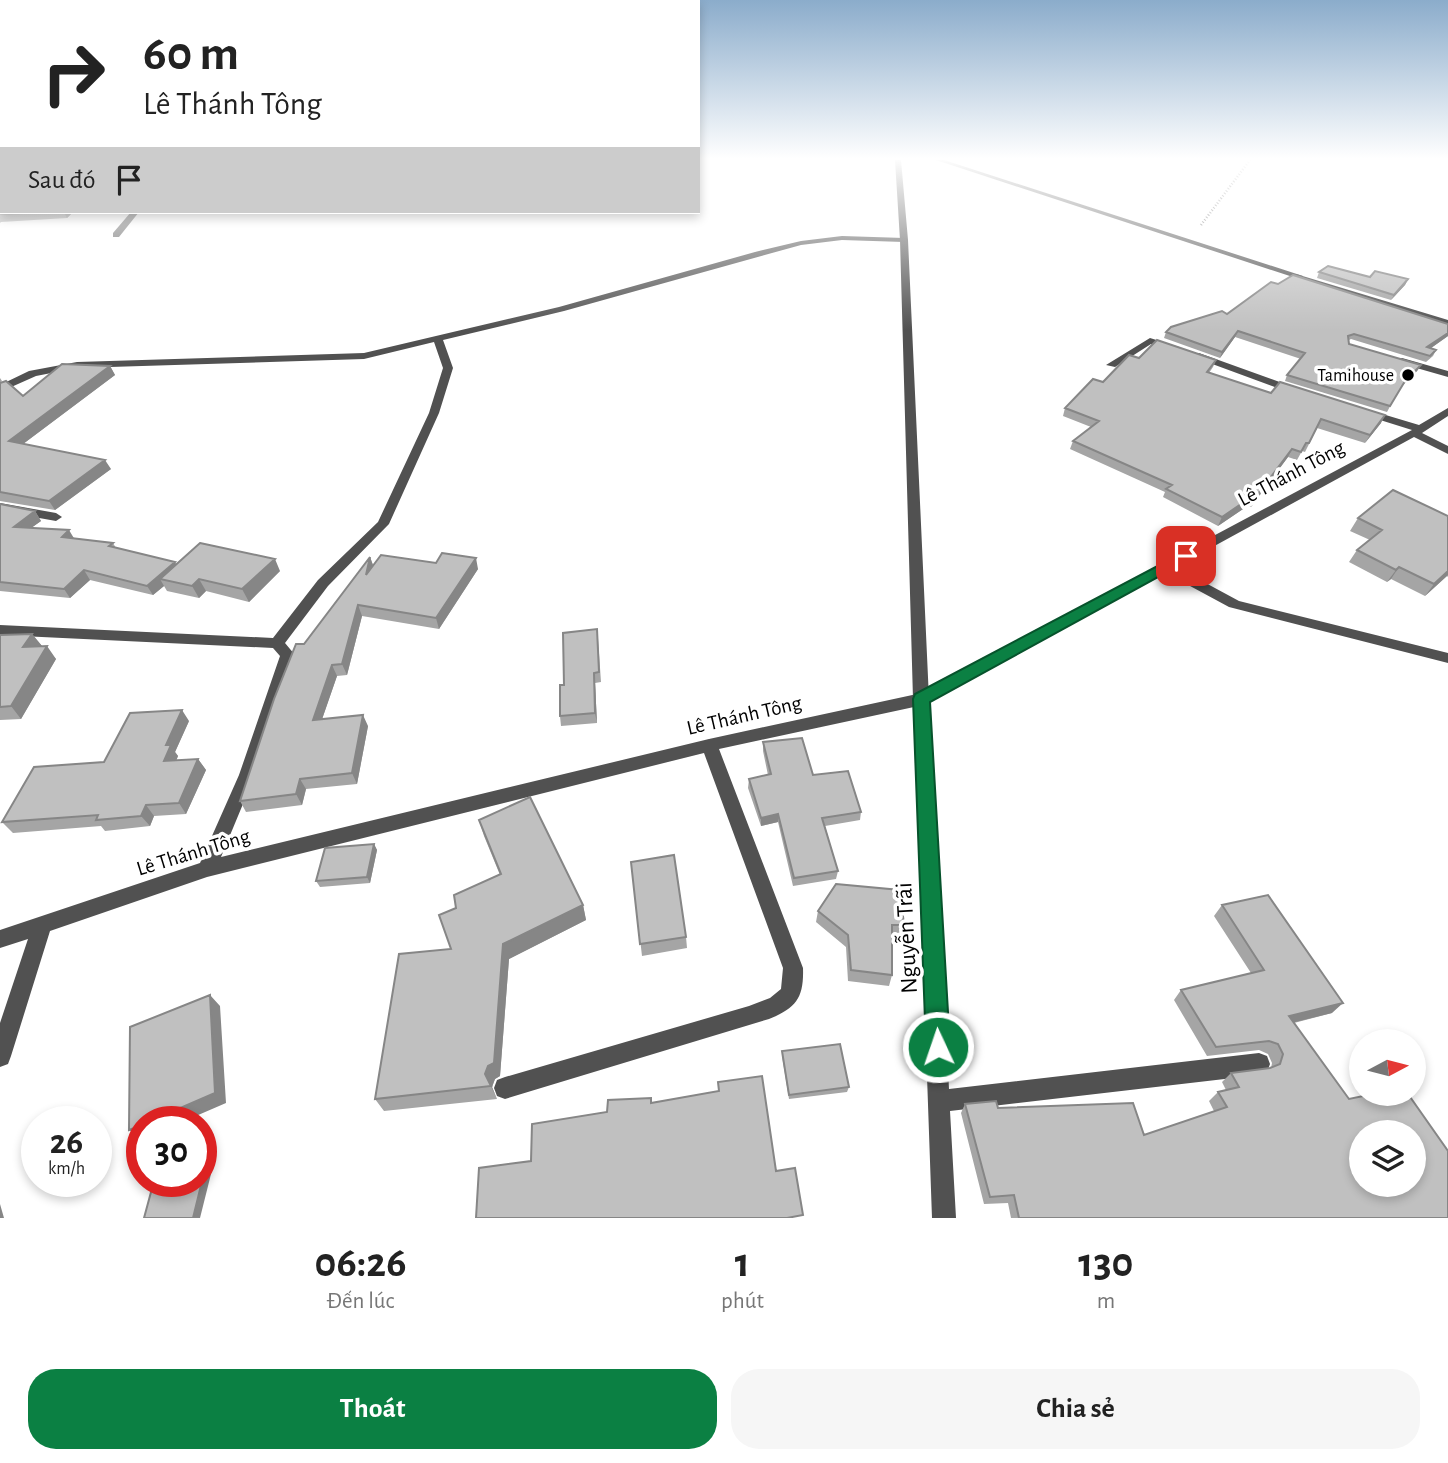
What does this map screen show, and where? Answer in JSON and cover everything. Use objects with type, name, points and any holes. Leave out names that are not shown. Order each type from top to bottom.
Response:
[{"type":"street","points":[[116,235],[131,217]]},
{"type":"street","name":"Nguyễn Trãi","points":[[902,217],[944,1218]]},
{"type":"street","points":[[1117,217],[1448,323]]},
{"type":"street","points":[[0,389],[33,373],[77,365],[365,356],[561,309],[802,243],[842,239],[904,240]]},
{"type":"street","points":[[277,643],[323,583],[383,524],[434,413],[448,368],[437,338]]},
{"type":"street","points":[[1111,365],[1150,341],[1181,350]]},
{"type":"street","points":[[1193,354],[1306,394]]},
{"type":"street","points":[[1387,356],[1448,374]]},
{"type":"street","points":[[1350,408],[1417,431],[1448,451]]},
{"type":"street","name":"Lê Thánh Tông","points":[[0,939],[207,869],[709,745],[921,699],[1417,431],[1448,411]]},
{"type":"street","points":[[0,507],[57,517]]},
{"type":"street","points":[[1166,567],[1234,604],[1448,658]]},
{"type":"street","points":[[0,630],[277,643],[288,655],[247,775],[207,869]]},
{"type":"street","points":[[505,1088],[728,1023],[786,1002],[792,995],[793,968],[709,745]]},
{"type":"street","points":[[0,1056],[42,925]]},
{"type":"street","points":[[940,1101],[1259,1064]]},
{"type":"path","points":[[1190,240],[1208,217]]},
{"type":"building","points":[[1328,266],[1370,277],[1375,271],[1408,279],[1394,295],[1319,272]]},
{"type":"building","points":[[1293,275],[1448,324],[1448,333],[1427,347],[1436,350],[1430,356],[1354,334],[1348,336],[1349,344],[1421,365],[1405,381],[1390,406],[1287,375],[1305,353],[1238,331],[1222,352],[1166,332],[1171,327],[1222,311],[1227,314],[1271,282],[1278,284]]},
{"type":"building","points":[[1157,340],[1216,360],[1207,372],[1271,393],[1280,382],[1385,415],[1370,435],[1321,419],[1309,443],[1306,443],[1301,452],[1292,449],[1255,498],[1250,498],[1222,517],[1166,489],[1172,485],[1073,441],[1099,421],[1065,408],[1093,379],[1103,382],[1129,355],[1139,358]]},
{"type":"building","points":[[62,364],[110,366],[9,441],[105,460],[49,501],[0,492],[0,383],[6,381],[23,396]]},
{"type":"building","points":[[1393,490],[1448,516],[1448,571],[1434,584],[1399,567],[1396,570],[1357,550],[1382,530],[1358,518]]},
{"type":"building","points":[[0,504],[35,511],[14,527],[69,530],[62,537],[113,543],[109,546],[175,562],[147,586],[84,570],[64,589],[0,582]]},
{"type":"building","points":[[200,543],[275,559],[242,589],[199,579],[192,586],[160,579]]},
{"type":"building","points":[[442,553],[476,558],[436,618],[358,605],[342,664],[332,665],[313,720],[363,715],[352,773],[300,779],[296,794],[240,801],[274,699],[296,644],[304,644],[370,557],[366,575],[381,555],[436,563]]},
{"type":"building","points":[[597,629],[599,672],[594,673],[595,713],[560,716],[560,685],[564,685],[563,633]]},
{"type":"building","points":[[32,634],[23,647],[47,646],[11,706],[0,707],[0,635]]},
{"type":"building","points":[[182,710],[166,745],[171,745],[164,761],[198,759],[179,803],[146,805],[141,816],[96,820],[98,815],[2,822],[34,767],[104,762],[130,713]]},
{"type":"building","points":[[802,738],[813,775],[848,771],[861,812],[822,818],[838,871],[794,878],[778,814],[761,818],[749,779],[771,774],[763,742]]},
{"type":"building","points":[[530,797],[583,905],[503,944],[494,1063],[488,1066],[485,1074],[491,1086],[375,1099],[399,954],[451,949],[439,915],[456,908],[454,895],[501,874],[479,820]]},
{"type":"building","points":[[374,844],[367,877],[316,881],[325,848]]},
{"type":"building","points":[[674,855],[686,937],[640,944],[631,862]]},
{"type":"building","points":[[836,884],[900,890],[904,925],[892,925],[892,975],[851,970],[848,935],[818,911]]},
{"type":"building","points":[[1268,895],[1343,1003],[1289,1016],[1349,1099],[1349,1106],[1416,1106],[1448,1151],[1448,1218],[1019,1218],[1014,1195],[990,1197],[965,1104],[996,1101],[998,1108],[1133,1103],[1144,1135],[1227,1107],[1218,1092],[1239,1087],[1231,1073],[1270,1068],[1280,1064],[1283,1054],[1278,1044],[1269,1041],[1216,1047],[1181,990],[1264,970],[1222,905]]},
{"type":"building","points":[[210,995],[215,1093],[185,1106],[129,1106],[130,1027]]},
{"type":"building","points":[[840,1044],[849,1087],[789,1095],[782,1051]]},
{"type":"building","points":[[762,1076],[776,1171],[795,1168],[803,1215],[787,1218],[476,1218],[479,1168],[531,1161],[532,1124],[607,1112],[608,1100],[651,1098],[651,1103],[719,1091],[718,1082]]},
{"type":"building","points":[[150,1197],[198,1197],[193,1218],[144,1218]]},
{"type":"place","name":"Tamihouse","points":[[1408,375]]},
{"type":"route","points":[[938,1047],[921,699],[1186,556]]}]
